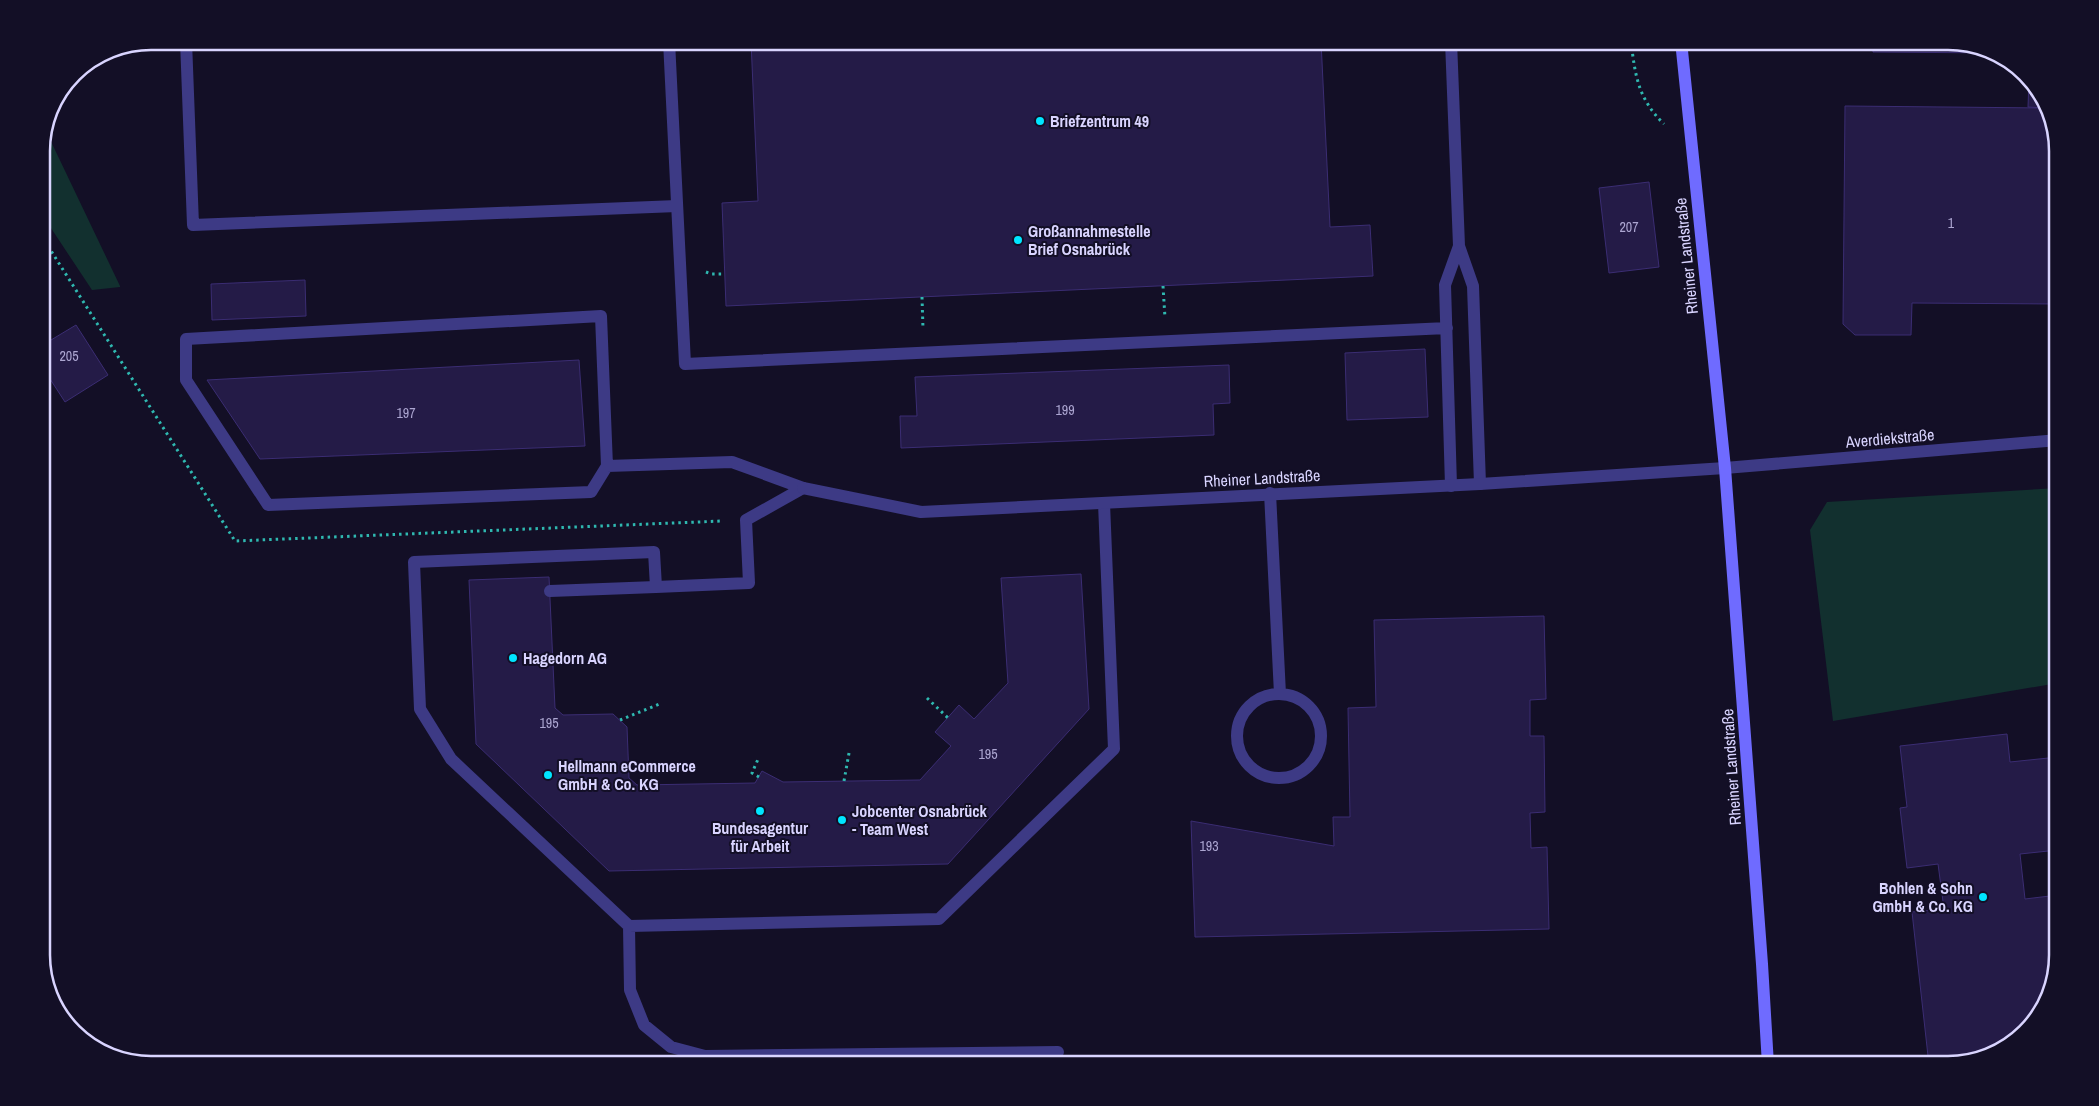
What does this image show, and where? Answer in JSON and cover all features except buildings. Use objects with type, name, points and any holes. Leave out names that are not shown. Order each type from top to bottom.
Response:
[{"type":"street","points":[[186,50],[193,225],[677,206]]},
{"type":"street","points":[[669,50],[685,364],[1447,328]]},
{"type":"street","points":[[1451,50],[1459,246],[1473,286],[1480,484]]},
{"type":"street","name":"Rheiner Landstraße","points":[[1682,50],[1724,468],[1761,944],[1767,1056]]},
{"type":"street","points":[[1451,486],[1445,284],[1459,246]]},
{"type":"street","points":[[600,316],[607,466],[591,492],[268,505],[186,380],[186,339],[600,316]]},
{"type":"street","name":"Averdiekstraße","points":[[1724,468],[2049,441]]},
{"type":"street","name":"Rheiner Landstraße","points":[[607,466],[732,462],[803,488],[921,512],[1270,493],[1451,486],[1724,468]]},
{"type":"street","points":[[550,591],[749,582],[746,520],[803,488]]},
{"type":"street","points":[[1270,493],[1280,694]]},
{"type":"street","points":[[656,587],[654,552],[414,562],[420,709],[451,759],[629,926],[939,919],[1114,749],[1104,503]]},
{"type":"street","points":[[1280,694],[1298,698],[1311,708],[1317,717],[1321,732],[1321,745],[1308,767],[1295,775],[1284,778],[1270,777],[1259,773],[1248,764],[1242,754],[1238,741],[1238,728],[1242,716],[1255,702],[1266,696],[1280,694]]},
{"type":"street","points":[[629,926],[630,990],[644,1025],[671,1047],[705,1056],[872,1056],[1058,1052]]},
{"type":"path","points":[[1632,50],[1636,79],[1652,113]]},
{"type":"path","points":[[50,248],[235,541],[746,520]]},
{"type":"path","points":[[1163,286],[1166,342]]},
{"type":"path","points":[[922,297],[924,353]]},
{"type":"path","points":[[927,698],[948,718]]},
{"type":"path","points":[[620,720],[662,703]]},
{"type":"path","points":[[844,781],[849,753]]},
{"type":"path","points":[[759,757],[752,773],[759,777]]},
{"type":"green space","points":[[51,141],[120,286],[92,290],[50,227]]},
{"type":"green space","points":[[2049,489],[2049,685],[1833,721],[1810,530],[1827,502]]},
{"type":"place","name":"Briefzentrum 49","points":[[1040,121]]},
{"type":"place","name":"Großannahmestelle Brief Osnabrück","points":[[1018,240]]},
{"type":"place","name":"Hagedorn AG","points":[[513,658]]},
{"type":"place","name":"Hellmann eCommerce GmbH & Co. KG","points":[[548,775]]},
{"type":"place","name":"Bundesagentur für Arbeit","points":[[760,811]]},
{"type":"place","name":"Jobcenter Osnabrück - Team West","points":[[842,820]]},
{"type":"place","name":"Bohlen & Sohn GmbH & Co. KG","points":[[1983,897]]}]
